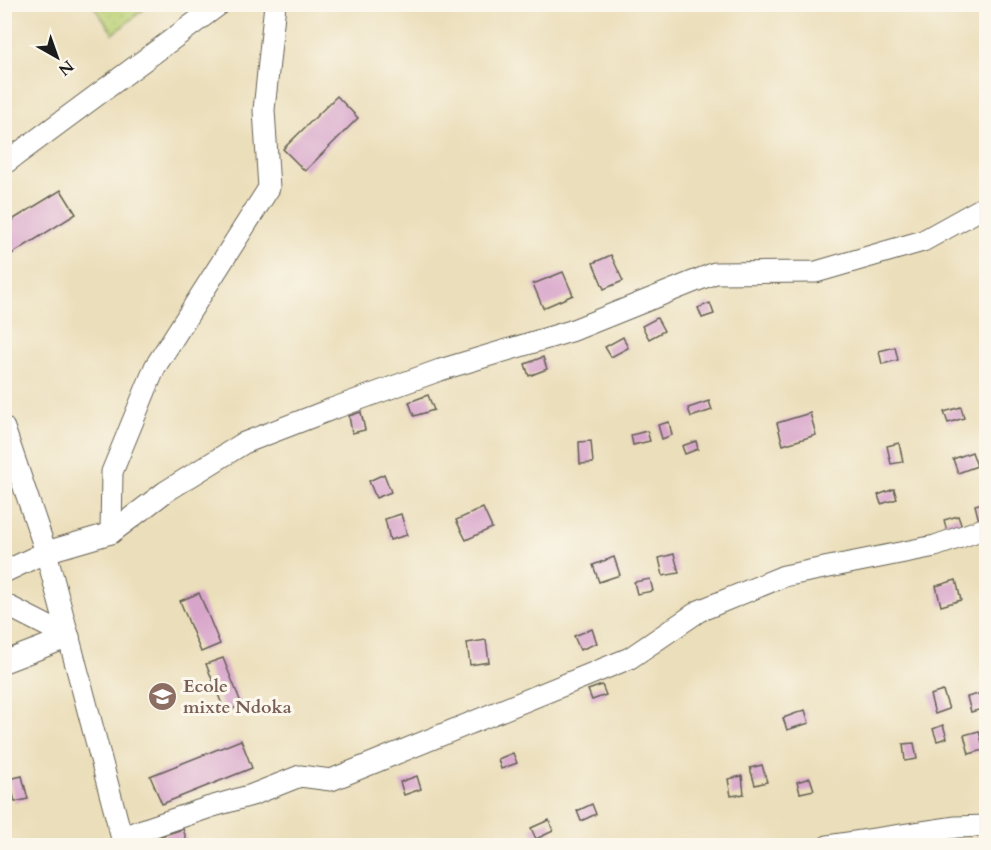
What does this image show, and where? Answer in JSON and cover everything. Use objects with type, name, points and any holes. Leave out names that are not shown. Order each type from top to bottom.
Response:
[{"type":"street","points":[[4,164],[220,4]]},
{"type":"street","points":[[111,534],[112,472],[154,367],[269,188],[264,110],[275,4]]},
{"type":"street","points":[[4,572],[46,552],[111,534],[165,492],[244,442],[332,409],[440,370],[571,331],[715,273],[816,272],[923,241],[987,206]]},
{"type":"street","points":[[4,428],[46,552],[123,841],[210,807],[252,795],[300,776],[331,780],[630,658],[699,611],[784,576],[935,546],[987,528]]},
{"type":"street","points":[[4,604],[69,637]]},
{"type":"street","points":[[4,662],[69,637]]},
{"type":"street","points":[[828,846],[956,827],[987,826]]},
{"type":"street","points":[[940,846],[956,827]]},
{"type":"green space","points":[[93,5],[149,5],[113,34]]},
{"type":"building","points":[[337,96],[358,118],[305,171],[283,149]]},
{"type":"building","points":[[61,190],[76,214],[4,259],[4,225]]},
{"type":"building","points":[[611,255],[623,281],[604,289],[593,263]]},
{"type":"building","points":[[563,272],[573,295],[543,308],[533,284]]},
{"type":"building","points":[[710,303],[714,314],[702,318],[698,308]]},
{"type":"building","points":[[657,318],[664,331],[649,339],[642,326]]},
{"type":"building","points":[[623,337],[628,348],[611,357],[605,347]]},
{"type":"building","points":[[895,347],[898,360],[882,364],[879,351]]},
{"type":"building","points":[[543,357],[547,369],[529,376],[525,364]]},
{"type":"building","points":[[428,395],[434,410],[414,416],[409,402]]},
{"type":"building","points":[[709,401],[712,410],[691,417],[688,408]]},
{"type":"building","points":[[961,407],[964,418],[948,423],[944,412]]},
{"type":"building","points":[[361,412],[365,430],[352,433],[349,416]]},
{"type":"building","points":[[810,413],[816,435],[783,445],[777,423]]},
{"type":"building","points":[[669,422],[672,435],[662,439],[658,425]]},
{"type":"building","points":[[647,431],[650,441],[633,445],[631,435]]},
{"type":"building","points":[[591,441],[593,463],[580,464],[579,442]]},
{"type":"building","points":[[696,441],[698,449],[685,454],[682,446]]},
{"type":"building","points":[[899,443],[903,462],[891,464],[887,446]]},
{"type":"building","points":[[972,452],[977,466],[958,473],[953,459]]},
{"type":"building","points":[[384,474],[391,492],[376,498],[369,481]]},
{"type":"building","points":[[894,489],[897,499],[881,504],[878,495]]},
{"type":"building","points":[[986,502],[986,519],[979,521],[975,505]]},
{"type":"building","points":[[483,508],[492,528],[466,540],[456,520]]},
{"type":"building","points":[[401,514],[407,535],[390,540],[385,519]]},
{"type":"building","points":[[958,516],[962,527],[947,532],[944,520]]},
{"type":"building","points":[[674,554],[679,573],[663,576],[659,558]]},
{"type":"building","points":[[614,557],[620,575],[599,582],[593,565]]},
{"type":"building","points":[[650,579],[653,591],[637,594],[634,582]]},
{"type":"building","points":[[956,580],[961,600],[941,606],[936,586]]},
{"type":"building","points":[[199,593],[220,644],[201,652],[180,601]]},
{"type":"building","points":[[592,629],[597,643],[580,650],[574,636]]},
{"type":"building","points":[[486,640],[489,662],[470,665],[467,643]]},
{"type":"building","points":[[223,658],[242,705],[225,712],[206,664]]},
{"type":"building","points":[[602,685],[606,695],[592,700],[588,690]]},
{"type":"building","points":[[943,691],[949,709],[935,714],[930,695]]},
{"type":"building","points":[[986,692],[986,708],[971,712],[967,697]]},
{"type":"building","points":[[805,710],[809,723],[787,730],[783,718]]},
{"type":"building","points":[[943,725],[947,738],[937,741],[933,729]]},
{"type":"building","points":[[979,731],[984,750],[969,754],[964,735]]},
{"type":"building","points":[[241,740],[252,768],[162,804],[150,776]]},
{"type":"building","points":[[914,743],[917,759],[905,761],[903,744]]},
{"type":"building","points":[[513,753],[517,763],[501,769],[498,759]]},
{"type":"building","points":[[762,765],[767,782],[755,785],[750,768]]},
{"type":"building","points":[[22,776],[28,799],[15,802],[9,779]]},
{"type":"building","points":[[417,776],[421,789],[404,795],[400,782]]},
{"type":"building","points":[[742,776],[744,794],[731,796],[728,779]]},
{"type":"building","points":[[810,778],[814,790],[800,793],[797,782]]},
{"type":"building","points":[[592,804],[596,814],[581,821],[577,811]]},
{"type":"building","points":[[549,820],[553,831],[536,839],[531,828]]},
{"type":"building","points":[[183,829],[188,844],[164,846],[161,836]]},
{"type":"place","name":"Ecole mixte Ndoka","points":[[162,696]]}]
